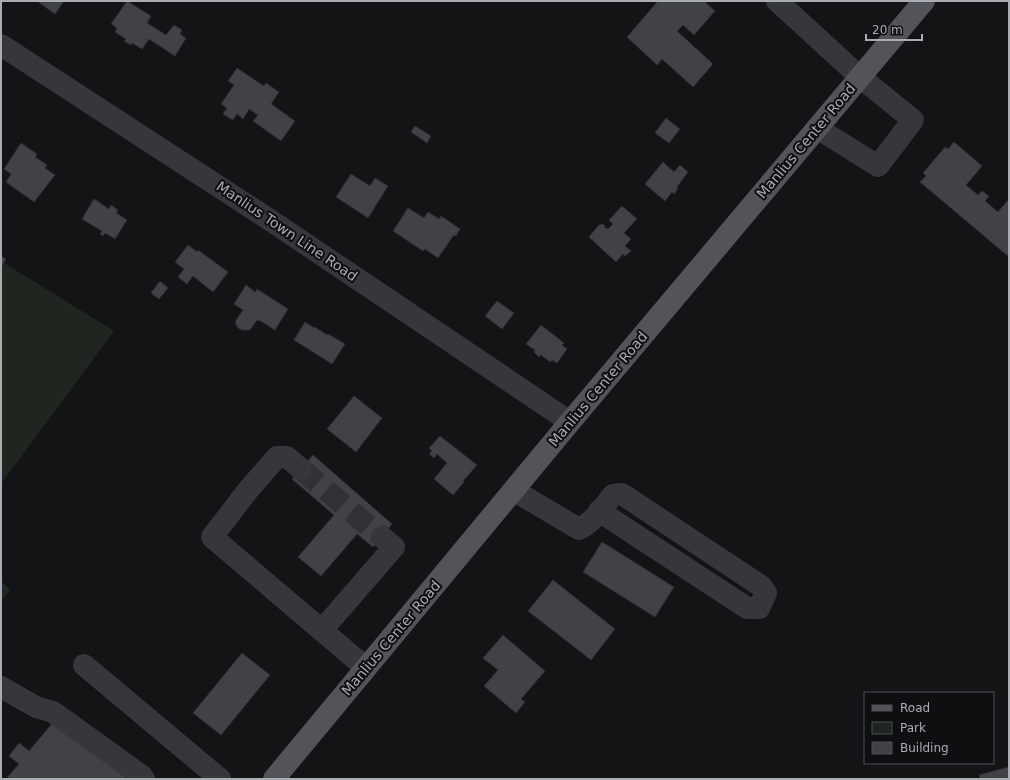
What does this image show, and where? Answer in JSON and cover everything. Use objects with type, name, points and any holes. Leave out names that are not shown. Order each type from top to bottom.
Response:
[{"type":"main road","name":"Manlius Center Road","points":[[274,779],[513,490],[924,1]]},
{"type":"street","points":[[777,1],[860,77],[913,120],[878,166],[817,128]]},
{"type":"street","name":"Manlius Town Line Road","points":[[1,45],[270,220],[570,422]]},
{"type":"street","points":[[301,469],[287,457],[277,457],[248,489],[212,537],[366,668]]},
{"type":"street","points":[[513,490],[579,529],[587,525],[599,511],[613,495],[622,494],[761,586],[766,593],[760,608],[747,608],[599,511]]},
{"type":"street","points":[[322,630],[394,547],[382,536]]},
{"type":"street","points":[[84,665],[220,779]]},
{"type":"street","points":[[1,688],[36,707],[53,712],[142,776],[144,779]]},
{"type":"green space","points":[[1,261],[114,331],[1,484]]},
{"type":"green space","points":[[1,581],[10,590],[1,601]]},
{"type":"building","points":[[37,1],[64,1],[55,14]]},
{"type":"building","points":[[127,1],[151,16],[147,23],[166,35],[174,25],[182,30],[180,34],[186,38],[175,56],[149,39],[142,49],[132,43],[131,45],[124,41],[126,39],[115,32],[117,28],[111,24]]},
{"type":"building","points":[[658,1],[704,1],[715,11],[694,35],[683,25],[677,31],[713,64],[693,87],[662,59],[657,65],[627,37]]},
{"type":"building","points":[[237,68],[264,86],[266,83],[279,92],[271,104],[295,121],[281,141],[253,121],[258,115],[249,109],[243,119],[237,114],[233,120],[223,114],[227,108],[221,104],[234,85],[228,81]]},
{"type":"building","points":[[666,118],[680,129],[669,143],[655,133]]},
{"type":"building","points":[[415,126],[431,136],[427,143],[411,132]]},
{"type":"building","points":[[954,142],[982,166],[966,185],[978,195],[982,191],[989,196],[985,201],[998,212],[1009,199],[1009,257],[920,182],[926,176],[923,173],[945,147],[948,149]]},
{"type":"building","points":[[21,143],[37,154],[35,157],[47,165],[45,168],[55,175],[34,202],[6,182],[11,174],[4,169]]},
{"type":"building","points":[[663,162],[674,172],[680,165],[688,172],[677,187],[678,188],[674,194],[672,192],[665,201],[645,184]]},
{"type":"building","points":[[351,174],[370,186],[375,178],[388,186],[368,218],[336,197]]},
{"type":"building","points":[[94,199],[109,209],[111,205],[118,210],[116,213],[127,220],[115,239],[105,233],[103,236],[100,234],[102,231],[82,219]]},
{"type":"building","points":[[622,206],[637,219],[624,233],[631,239],[625,246],[631,251],[625,256],[623,254],[616,262],[589,237],[599,225],[603,224],[605,226],[604,227],[608,229],[613,224],[609,220]]},
{"type":"building","points":[[408,208],[424,218],[428,212],[439,219],[441,216],[460,229],[438,258],[425,249],[423,251],[393,231]]},
{"type":"building","points":[[188,245],[197,252],[198,250],[228,272],[213,292],[193,276],[187,284],[178,277],[184,269],[175,262]]},
{"type":"building","points":[[1,256],[6,259],[1,267]]},
{"type":"building","points":[[160,281],[168,288],[159,299],[151,293]]},
{"type":"building","points":[[246,285],[255,292],[257,289],[288,309],[275,330],[259,320],[257,320],[250,330],[242,330],[238,328],[235,322],[243,310],[234,304]]},
{"type":"building","points":[[497,301],[514,313],[502,329],[485,316]]},
{"type":"building","points":[[305,322],[345,344],[332,364],[294,340]]},
{"type":"building","points":[[541,325],[564,343],[562,345],[567,349],[557,363],[552,360],[550,362],[541,355],[539,357],[534,352],[535,350],[526,344]]},
{"type":"building","points":[[354,396],[382,418],[356,452],[327,429]]},
{"type":"building","points":[[440,436],[477,465],[453,495],[434,479],[447,463],[437,454],[434,458],[429,454],[432,451],[429,448]]},
{"type":"building","points":[[313,455],[392,524],[373,547],[357,534],[321,576],[298,557],[334,515],[292,479]]},
{"type":"building","points":[[602,542],[674,587],[655,617],[583,572]]},
{"type":"building","points":[[553,580],[615,629],[591,660],[528,611]]},
{"type":"building","points":[[503,635],[545,671],[521,699],[525,702],[516,713],[484,686],[498,670],[483,658]]},
{"type":"building","points":[[242,653],[270,675],[221,735],[193,713]]},
{"type":"building","points":[[56,719],[127,779],[6,779],[19,764],[9,756],[19,743],[29,751]]},
{"type":"building","points":[[1009,767],[1009,779],[980,779],[979,775]]},
{"type":"tunnel","points":[[301,469],[382,537]]}]
